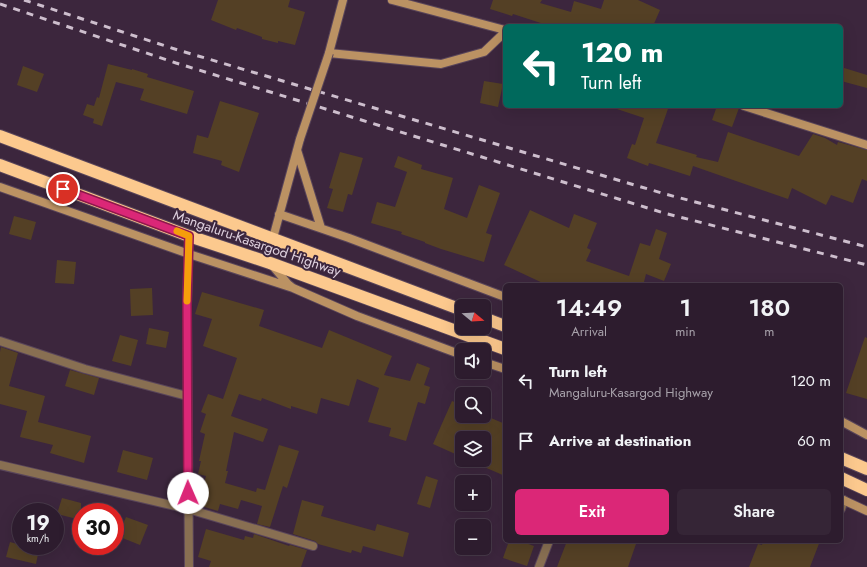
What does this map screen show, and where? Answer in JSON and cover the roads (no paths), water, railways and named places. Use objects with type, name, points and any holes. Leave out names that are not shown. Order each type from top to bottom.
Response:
[{"type":"highway","name":"Mangaluru-Kasargod Highway","points":[[0,136],[455,307]]},
{"type":"highway","name":"Mangaluru-Kasargod Highway","points":[[0,165],[189,236],[270,263],[503,348]]},
{"type":"highway","points":[[491,321],[503,325]]},
{"type":"highway","points":[[843,459],[867,469]]},
{"type":"highway","points":[[843,479],[867,490]]},
{"type":"street","points":[[273,238],[300,139],[328,53],[343,0]]},
{"type":"street","points":[[392,0],[503,30]]},
{"type":"street","points":[[328,53],[441,64],[484,52],[503,33]]},
{"type":"street","points":[[750,108],[867,145]]},
{"type":"street","points":[[297,150],[320,228]]},
{"type":"street","points":[[0,187],[189,254],[293,288],[357,316],[455,352]]},
{"type":"street","points":[[279,214],[503,296]]},
{"type":"street","points":[[189,236],[186,396],[189,567]]},
{"type":"street","points":[[270,263],[284,280],[293,288]]},
{"type":"street","points":[[0,341],[85,369],[186,396]]},
{"type":"street","points":[[491,365],[503,369]]},
{"type":"street","points":[[843,422],[867,435]]},
{"type":"street","points":[[0,465],[188,509],[313,546]]},
{"type":"street","points":[[843,500],[867,511]]},
{"type":"street","points":[[539,567],[548,543]]},
{"type":"railway","points":[[24,0],[178,50],[665,194],[867,247]]},
{"type":"railway","points":[[0,4],[176,63],[664,213],[867,265]]}]
